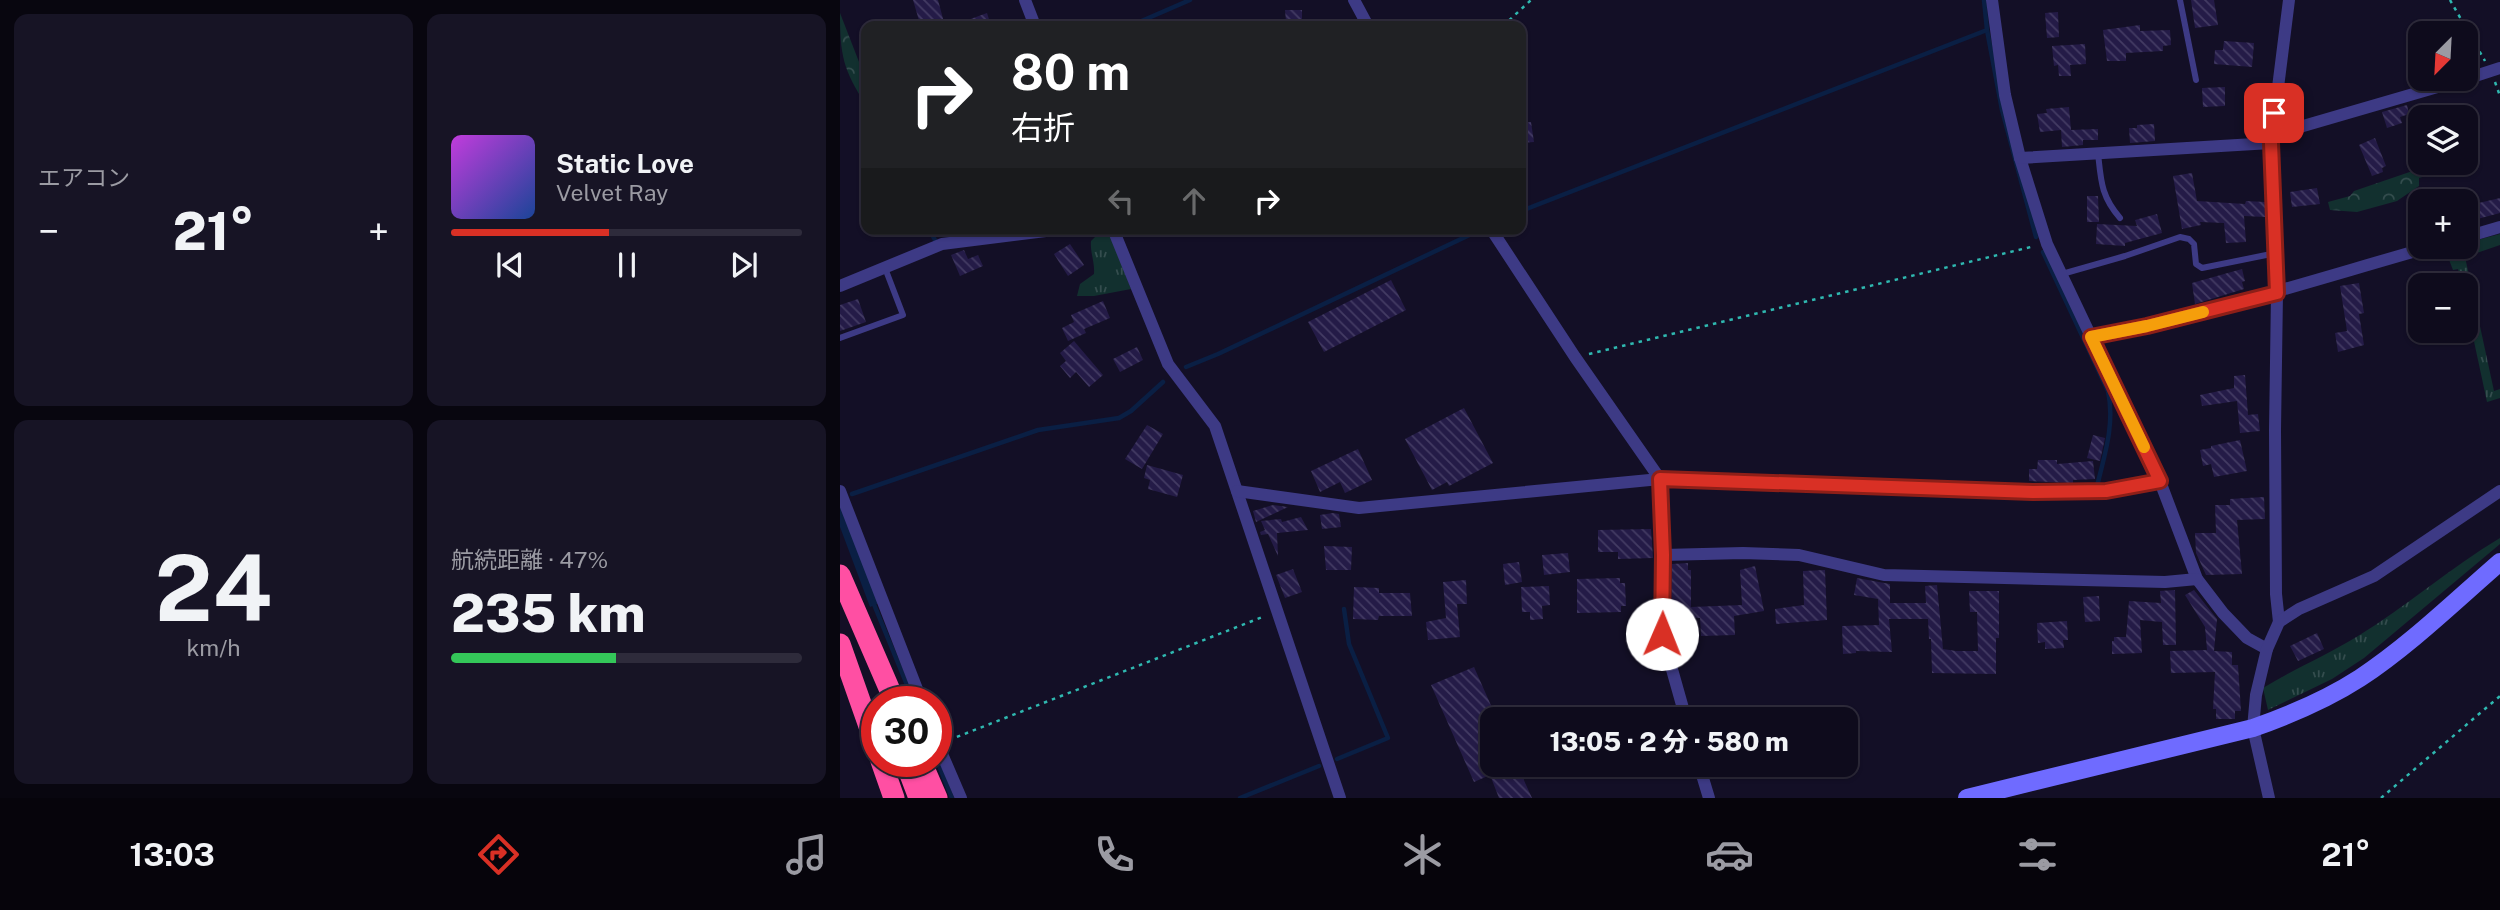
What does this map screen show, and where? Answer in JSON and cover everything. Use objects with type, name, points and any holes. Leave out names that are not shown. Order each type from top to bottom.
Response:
[{"type":"highway","points":[[840,575],[888,686]]},
{"type":"highway","points":[[840,590],[876,686]]},
{"type":"highway","points":[[840,645],[861,704]]},
{"type":"highway","points":[[887,777],[894,798]]},
{"type":"highway","points":[[911,777],[919,798]]},
{"type":"highway","points":[[928,777],[937,798]]},
{"type":"street","points":[[1025,0],[1033,21]]},
{"type":"street","points":[[1354,0],[1365,21]]},
{"type":"street","points":[[1992,0],[2005,95],[2020,158],[2047,244],[2160,481],[2197,579],[2223,613],[2247,638],[2267,649]]},
{"type":"street","points":[[2269,798],[2253,728],[2256,695],[2267,649],[2279,622],[2276,594],[2277,293],[2271,139],[2290,0]]},
{"type":"street","points":[[2478,75],[2496,69]]},
{"type":"street","points":[[2020,158],[2271,139],[2427,91]]},
{"type":"street","points":[[2478,233],[2500,227]]},
{"type":"street","points":[[840,286],[942,244],[1014,235]]},
{"type":"street","points":[[1116,235],[1168,365],[1215,426],[1340,798]]},
{"type":"street","points":[[1495,235],[1660,479],[1662,634],[1683,707]]},
{"type":"street","points":[[2091,337],[2147,326],[2277,293],[2408,254]]},
{"type":"street","points":[[1237,491],[1359,508],[1660,479],[2033,492],[2106,491],[2160,481]]},
{"type":"street","points":[[840,491],[916,686]]},
{"type":"street","points":[[2279,622],[2299,609],[2374,576],[2500,491]]},
{"type":"street","points":[[1663,555],[1799,555],[1885,575],[2165,582],[2197,579]]},
{"type":"street","points":[[1966,798],[2253,728],[2295,713],[2360,678],[2500,562]]},
{"type":"street","points":[[952,777],[961,798]]},
{"type":"street","points":[[1703,777],[1709,798]]},
{"type":"lane","points":[[2180,0],[2196,80]]},
{"type":"lane","points":[[2098,153],[2102,189],[2108,204],[2120,218]]},
{"type":"lane","points":[[2062,274],[2180,237],[2189,239],[2194,244],[2196,264],[2202,268],[2276,253]]},
{"type":"lane","points":[[840,338],[903,315],[885,268]]},
{"type":"path","points":[[1508,21],[1531,0]]},
{"type":"path","points":[[2450,0],[2496,69],[2500,96]]},
{"type":"path","points":[[1575,357],[2047,244]]},
{"type":"path","points":[[952,736],[1278,611]]},
{"type":"path","points":[[2381,798],[2500,696]]},
{"type":"green space","points":[[840,13],[861,67],[861,97],[844,62]]},
{"type":"green space","points":[[2408,173],[2408,175],[2429,175],[2419,178],[2419,186],[2408,189],[2408,194],[2397,201],[2357,212],[2330,210],[2328,202],[2350,196],[2354,191]]},
{"type":"green space","points":[[2500,234],[2500,245],[2478,253],[2478,240]]},
{"type":"green space","points":[[1097,235],[1111,235],[1131,289],[1094,296],[1077,296],[1080,284],[1094,274],[1091,241]]},
{"type":"green space","points":[[2449,259],[2465,259],[2468,273],[2453,270]]},
{"type":"green space","points":[[2478,317],[2494,391],[2500,389],[2500,398],[2487,402],[2474,343],[2478,343]]},
{"type":"green space","points":[[2500,538],[2500,544],[2364,658],[2332,679],[2268,710],[2263,688],[2358,636]]},
{"type":"water","points":[[840,504],[879,603],[870,607],[840,527]]},
{"type":"building","points":[[913,0],[938,0],[944,21],[919,21]]},
{"type":"building","points":[[2191,0],[2214,0],[2218,25],[2195,28]]},
{"type":"building","points":[[1285,10],[1302,10],[1302,21],[1286,21]]},
{"type":"building","points":[[2058,12],[2059,37],[2047,38],[2045,13]]},
{"type":"building","points":[[987,13],[989,21],[965,21]]},
{"type":"building","points":[[2140,25],[2140,31],[2170,30],[2171,45],[2163,46],[2163,51],[2126,53],[2126,61],[2107,61],[2103,30]]},
{"type":"building","points":[[2224,41],[2254,43],[2252,67],[2214,64],[2215,50],[2223,50]]},
{"type":"building","points":[[2085,44],[2086,64],[2070,65],[2071,76],[2059,76],[2058,65],[2054,66],[2052,46]]},
{"type":"building","points":[[2225,87],[2225,106],[2203,107],[2202,88]]},
{"type":"building","points":[[2407,105],[2408,110],[2408,114],[2400,117],[2402,123],[2387,128],[2382,112]]},
{"type":"building","points":[[2069,107],[2071,130],[2098,129],[2098,140],[2083,140],[2083,145],[2062,147],[2061,130],[2040,132],[2037,114],[2047,113],[2046,109]]},
{"type":"building","points":[[1526,122],[1531,122],[1534,142],[1526,143]]},
{"type":"building","points":[[2154,124],[2155,141],[2130,143],[2129,128]]},
{"type":"building","points":[[2375,138],[2386,166],[2382,168],[2383,172],[2372,176],[2359,145]]},
{"type":"building","points":[[2192,173],[2197,201],[2245,204],[2246,201],[2265,202],[2265,217],[2244,216],[2246,242],[2226,243],[2224,223],[2200,222],[2201,225],[2182,229],[2173,176]]},
{"type":"building","points":[[2317,188],[2320,204],[2292,207],[2290,192]]},
{"type":"building","points":[[2087,196],[2098,196],[2099,222],[2087,222]]},
{"type":"building","points":[[2500,198],[2500,213],[2478,219],[2478,203]]},
{"type":"building","points":[[2157,214],[2162,233],[2125,243],[2125,246],[2096,244],[2097,224],[2137,226],[2135,220]]},
{"type":"building","points":[[1070,244],[1084,265],[1068,276],[1054,254]]},
{"type":"building","points":[[964,250],[968,259],[978,255],[983,266],[960,276],[951,255]]},
{"type":"building","points":[[2242,269],[2244,289],[2195,304],[2192,283]]},
{"type":"building","points":[[1391,280],[1406,310],[1324,352],[1308,322]]},
{"type":"building","points":[[2359,283],[2364,313],[2359,314],[2364,345],[2338,352],[2335,333],[2347,331],[2340,286]]},
{"type":"building","points":[[858,299],[866,322],[840,331],[840,305]]},
{"type":"building","points":[[1103,301],[1110,318],[1084,329],[1086,333],[1068,341],[1062,328],[1074,322],[1071,315]]},
{"type":"building","points":[[1074,341],[1103,375],[1089,387],[1076,372],[1070,378],[1060,366],[1066,361],[1060,353]]},
{"type":"building","points":[[1137,347],[1143,360],[1120,372],[1113,359]]},
{"type":"building","points":[[2245,375],[2248,415],[2258,414],[2260,431],[2240,433],[2237,401],[2202,406],[2200,395],[2234,388],[2234,376]]},
{"type":"building","points":[[1464,408],[1493,463],[1449,486],[1447,482],[1432,490],[1405,439]]},
{"type":"building","points":[[1147,425],[1163,434],[1142,469],[1125,459]]},
{"type":"building","points":[[2093,435],[2105,438],[2100,461],[2087,458]]},
{"type":"building","points":[[2240,440],[2247,471],[2214,477],[2211,464],[2203,466],[2200,450]]},
{"type":"building","points":[[1358,449],[1372,480],[1345,493],[1340,482],[1320,492],[1311,471]]},
{"type":"building","points":[[2038,460],[2057,460],[2057,464],[2093,461],[2095,479],[2073,480],[2073,483],[2029,481],[2029,469],[2037,469]]},
{"type":"building","points":[[1147,465],[1183,475],[1177,497],[1148,489],[1150,480],[1144,478]]},
{"type":"building","points":[[2264,497],[2265,519],[2237,520],[2242,574],[2206,575],[2196,553],[2195,533],[2216,533],[2215,505],[2230,505],[2230,499]]},
{"type":"building","points":[[1273,505],[1288,507],[1256,522],[1253,511]]},
{"type":"building","points":[[1339,514],[1341,527],[1322,529],[1320,515]]},
{"type":"building","points":[[1301,517],[1308,530],[1277,533],[1278,556],[1268,534],[1261,535],[1260,532],[1265,530],[1261,521],[1281,519],[1282,522]]},
{"type":"building","points":[[1651,529],[1653,558],[1618,559],[1618,552],[1598,552],[1598,530]]},
{"type":"building","points":[[1324,546],[1352,547],[1351,570],[1326,570]]},
{"type":"building","points":[[1568,553],[1570,572],[1544,575],[1542,555]]},
{"type":"building","points":[[1519,562],[1522,582],[1505,585],[1503,564]]},
{"type":"building","points":[[1688,563],[1688,570],[1691,570],[1691,607],[1742,605],[1740,570],[1755,566],[1764,611],[1734,616],[1735,635],[1701,636],[1700,618],[1671,617],[1672,564]]},
{"type":"building","points":[[1293,569],[1302,592],[1285,598],[1276,575]]},
{"type":"building","points":[[1825,570],[1827,620],[1776,624],[1775,609],[1804,605],[1803,571]]},
{"type":"building","points":[[1620,578],[1620,583],[1625,583],[1626,606],[1621,606],[1621,612],[1577,613],[1577,579]]},
{"type":"building","points":[[1857,578],[1890,584],[1890,603],[1926,603],[1925,586],[1937,585],[1943,649],[1956,651],[1978,651],[1977,612],[1970,612],[1969,591],[1999,591],[1996,674],[1932,673],[1928,619],[1889,619],[1892,652],[1856,651],[1843,654],[1842,626],[1879,625],[1878,599],[1854,595]]},
{"type":"building","points":[[1466,580],[1467,604],[1457,604],[1460,637],[1428,640],[1426,622],[1446,618],[1443,582]]},
{"type":"building","points":[[1549,586],[1550,605],[1542,606],[1543,619],[1530,620],[1530,612],[1522,612],[1521,587]]},
{"type":"building","points":[[1354,587],[1379,588],[1379,593],[1410,593],[1412,616],[1379,616],[1378,620],[1353,619]]},
{"type":"building","points":[[2175,590],[2176,645],[2163,645],[2162,622],[2140,620],[2142,653],[2112,654],[2114,637],[2126,637],[2129,601],[2161,603],[2160,591]]},
{"type":"building","points":[[2194,590],[2217,619],[2214,651],[2232,652],[2232,665],[2238,665],[2241,711],[2235,711],[2235,719],[2216,719],[2216,709],[2213,709],[2215,672],[2171,673],[2170,651],[2207,650],[2205,627],[2185,595]]},
{"type":"building","points":[[2099,596],[2100,621],[2085,622],[2083,597]]},
{"type":"building","points":[[2067,621],[2068,640],[2063,640],[2064,648],[2045,649],[2045,642],[2038,643],[2037,623]]},
{"type":"building","points":[[2317,633],[2324,649],[2298,661],[2290,646]]},
{"type":"building","points":[[1474,667],[1492,707],[1480,707],[1480,777],[1485,777],[1474,782],[1431,685]]},
{"type":"building","points":[[1491,777],[1522,777],[1532,798],[1499,798]]},
{"type":"waterway","points":[[1142,21],[1190,0]]},
{"type":"waterway","points":[[1526,209],[1987,30],[1984,0]]},
{"type":"waterway","points":[[1987,30],[2002,110],[2036,237]]},
{"type":"waterway","points":[[932,235],[935,240]]},
{"type":"waterway","points":[[1186,367],[1469,235]]},
{"type":"waterway","points":[[2043,252],[2108,391],[2110,427],[2097,486]]},
{"type":"waterway","points":[[852,494],[1038,430],[1119,418],[1131,411],[1163,382]]},
{"type":"waterway","points":[[873,602],[907,686]]},
{"type":"waterway","points":[[1337,759],[1388,738],[1349,644],[1344,609]]},
{"type":"waterway","points":[[1240,798],[1319,766]]},
{"type":"waterway","points":[[944,777],[952,798]]},
{"type":"slow traffic","points":[[2144,447],[2091,337],[2203,312]]},
{"type":"route","points":[[1662,634],[1660,479],[2033,492],[2106,491],[2160,481],[2091,337],[2147,326],[2277,293],[2271,143],[2274,113]]}]
